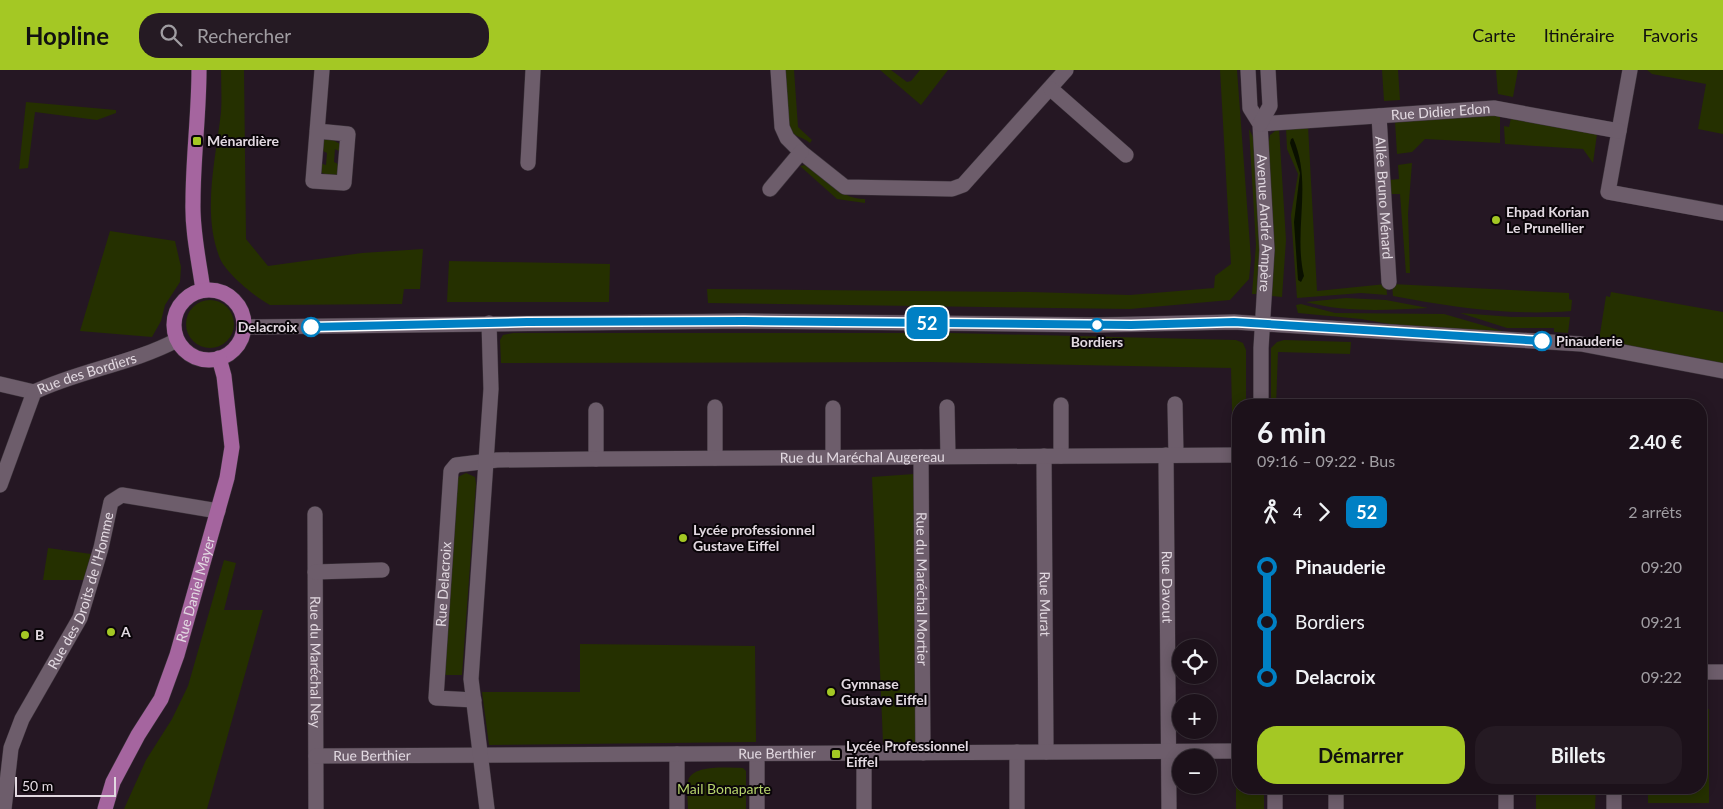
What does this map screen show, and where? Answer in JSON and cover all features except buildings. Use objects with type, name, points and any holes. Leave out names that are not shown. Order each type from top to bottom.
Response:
[{"type":"main road","points":[[199,70],[199,114],[193,202],[194,233],[203,290]]},
{"type":"main road","points":[[203,290],[214,290],[232,298],[239,307],[244,327],[242,337],[236,346],[219,358],[206,360],[195,357],[184,350],[177,340],[174,319],[177,308],[193,293],[203,290]]},
{"type":"main road","name":"Rue Daniel Mayer","points":[[105,809],[113,782],[138,735],[161,699],[177,655],[231,461],[232,447],[224,376],[219,358]]},
{"type":"street","points":[[317,131],[322,70]]},
{"type":"street","points":[[528,163],[533,70]]},
{"type":"street","points":[[778,70],[782,127],[787,138],[801,152],[845,187],[952,189],[963,185],[1051,89],[1066,70]]},
{"type":"street","name":"Avenue André Ampère","points":[[1248,70],[1250,108],[1260,124],[1267,250],[1262,323],[1261,399]]},
{"type":"street","name":"Avenue André Ampère","points":[[1260,124],[1270,106],[1268,70]]},
{"type":"street","points":[[1630,70],[1608,192],[1723,213]]},
{"type":"street","points":[[1051,89],[1126,155]]},
{"type":"street","name":"Rue Didier Edon","points":[[1260,124],[1494,108],[1619,131]]},
{"type":"street","name":"Allée Bruno Ménard","points":[[1378,116],[1389,282]]},
{"type":"street","points":[[770,189],[801,152]]},
{"type":"street","points":[[487,809],[471,679],[491,389],[489,323]]},
{"type":"street","points":[[244,327],[489,323],[1262,323],[1581,344],[1723,371]]},
{"type":"street","name":"Rue des Bordiers","points":[[0,485],[34,392],[59,380],[161,349],[177,340]]},
{"type":"street","points":[[0,384],[34,392]]},
{"type":"street","name":"Rue Davout","points":[[1169,809],[1171,455],[1175,404]]},
{"type":"street","points":[[1061,405],[1061,456]]},
{"type":"street","points":[[947,406],[948,456]]},
{"type":"street","points":[[715,407],[715,458]]},
{"type":"street","points":[[833,408],[833,457]]},
{"type":"street","points":[[596,410],[596,459]]},
{"type":"street","name":"Rue du Maréchal Augereau","points":[[487,461],[921,456],[1232,455]]},
{"type":"street","name":"Rue du Maréchal Mortier","points":[[921,456],[923,753]]},
{"type":"street","name":"Rue Murat","points":[[1044,456],[1046,752]]},
{"type":"street","name":"Rue Delacroix","points":[[474,700],[436,698],[450,471],[456,465],[487,461]]},
{"type":"street","name":"Rue des Droits de l'Homme","points":[[4,809],[5,748],[80,618],[101,548],[108,509],[114,499],[118,496],[130,496],[218,511]]},
{"type":"street","name":"Rue du Maréchal Ney","points":[[315,514],[316,809]]},
{"type":"street","points":[[315,572],[382,570]]},
{"type":"street","points":[[1707,672],[1723,672]]},
{"type":"street","name":"Rue Berthier","points":[[316,756],[1232,751]]},
{"type":"street","points":[[1017,752],[1017,809]]},
{"type":"street","points":[[677,754],[677,809]]},
{"type":"street","points":[[757,754],[757,809]]},
{"type":"street","points":[[864,754],[864,809]]},
{"type":"street","points":[[1275,794],[1276,809]]},
{"type":"street","points":[[1336,794],[1336,809]]},
{"type":"street","points":[[1506,794],[1506,809]]},
{"type":"street","points":[[1614,794],[1614,809]]},
{"type":"green space","points":[[221,70],[244,70],[246,239],[268,266],[362,253],[423,249],[420,289],[404,289],[402,304],[270,305],[256,296],[233,276],[219,256],[211,221],[212,184],[221,112]]},
{"type":"green space","points":[[784,70],[794,70],[798,127],[812,140],[810,143],[789,130]]},
{"type":"green space","points":[[880,70],[891,70],[907,82],[911,81],[920,70],[948,70],[921,105]]},
{"type":"green space","points":[[1220,70],[1237,70],[1251,259],[1249,279],[1230,300],[1130,309],[708,303],[707,289],[1031,292],[1130,295],[1214,288],[1215,276],[1231,264]]},
{"type":"green space","points":[[1382,70],[1398,70],[1400,100],[1384,101]]},
{"type":"green space","points":[[1496,70],[1518,70],[1513,97],[1498,94]]},
{"type":"green space","points":[[1647,70],[1723,70],[1723,134],[1698,129],[1706,84],[1652,74]]},
{"type":"green space","points":[[26,102],[116,110],[116,113],[97,120],[35,112],[28,168],[19,169]]},
{"type":"green space","points":[[1500,116],[1500,143],[1425,139],[1412,152],[1397,154],[1395,121]]},
{"type":"green space","points":[[1511,118],[1597,134],[1593,163],[1583,149],[1505,144],[1504,126],[1509,127]]},
{"type":"green space","points":[[1308,126],[1317,291],[1386,284],[1387,295],[1361,293],[1297,298],[1291,215],[1298,174],[1287,149],[1286,128]]},
{"type":"green space","points":[[1279,128],[1286,240],[1282,297],[1272,296],[1271,291],[1268,146],[1270,135]]},
{"type":"green space","points":[[1249,129],[1255,141],[1261,245],[1257,294],[1252,294],[1256,245]]},
{"type":"green space","points":[[321,138],[331,139],[340,144],[343,153],[335,149],[334,162],[342,166],[338,175],[331,176],[319,172],[316,162],[326,165],[327,153],[317,148]]},
{"type":"green space","points":[[1412,163],[1408,214],[1410,273],[1406,273],[1400,194],[1390,194],[1389,180],[1399,179],[1398,165]]},
{"type":"green space","points":[[805,165],[820,173],[846,195],[865,199],[865,203],[837,199],[800,166]]},
{"type":"green space","points":[[110,231],[175,241],[181,267],[180,282],[165,305],[161,321],[152,337],[80,331]]},
{"type":"green space","points":[[449,261],[610,264],[609,302],[447,302]]},
{"type":"green space","points":[[1392,284],[1569,293],[1569,299],[1572,300],[1571,311],[1481,310],[1437,304],[1393,296]]},
{"type":"green space","points":[[1611,292],[1723,312],[1723,364],[1599,340],[1606,296],[1610,297]]},
{"type":"green space","points":[[1346,298],[1386,300],[1428,308],[1352,309],[1306,302]]},
{"type":"green space","points":[[210,300],[219,302],[227,307],[232,315],[234,324],[232,333],[227,341],[219,346],[210,348],[201,346],[193,341],[188,333],[186,324],[188,315],[193,307],[201,302]]},
{"type":"green space","points":[[1301,304],[1335,313],[1444,314],[1506,332],[1406,327],[1361,319],[1298,313],[1296,305]]},
{"type":"green space","points":[[1460,313],[1512,317],[1570,317],[1568,333],[1554,332],[1554,328],[1507,328]]},
{"type":"green space","points":[[513,333],[952,333],[1236,340],[1243,343],[1246,350],[1246,399],[1232,399],[1232,408],[1231,368],[929,362],[501,363],[500,340],[503,335]]},
{"type":"green space","points":[[1284,340],[1351,342],[1350,354],[1278,352],[1276,399],[1271,399],[1271,348],[1277,342]]},
{"type":"green space","points":[[466,473],[475,477],[476,484],[462,675],[443,675],[458,477]]},
{"type":"green space","points":[[914,474],[916,744],[883,743],[872,477]]},
{"type":"green space","points":[[48,548],[91,554],[84,580],[43,580]]},
{"type":"green space","points":[[224,560],[236,563],[224,610],[263,610],[207,809],[124,809],[146,760],[172,719],[188,686]]},
{"type":"green space","points":[[580,644],[755,646],[756,742],[489,745],[482,692],[580,692]]},
{"type":"green space","points":[[1707,709],[1709,709],[1709,803],[1648,803],[1648,794],[1707,794]]},
{"type":"green space","name":"Mail Bonaparte","points":[[712,768],[743,768],[746,771],[746,809],[688,809],[687,784],[691,776],[696,772]]},
{"type":"green space","points":[[1236,794],[1264,794],[1264,809],[1236,809]]},
{"type":"green space","points":[[1536,794],[1596,794],[1595,809],[1536,809]]},
{"type":"shaded area","points":[[1293,138],[1302,172],[1300,241],[1304,276],[1301,282],[1298,280],[1294,222],[1300,173],[1290,143]]},
{"type":"bus line","name":"52","points":[[311,327],[527,322],[744,321],[1131,325],[1234,322],[1542,341]]},
{"type":"place","name":"Ménardière","points":[[197,141]]},
{"type":"place","name":"Ehpad Korian Le Prunellier","points":[[1496,220]]},
{"type":"place","name":"Bordiers","points":[[1097,325]]},
{"type":"place","name":"Delacroix","points":[[311,327]]},
{"type":"place","name":"Pinauderie","points":[[1542,341]]},
{"type":"place","name":"Lycée professionnel Gustave Eiffel","points":[[683,538]]},
{"type":"place","name":"A","points":[[111,632]]},
{"type":"place","name":"B","points":[[25,635]]},
{"type":"place","name":"Gymnase Gustave Eiffel","points":[[831,692]]},
{"type":"place","name":"Lycée Professionnel Eiffel","points":[[836,754]]}]
